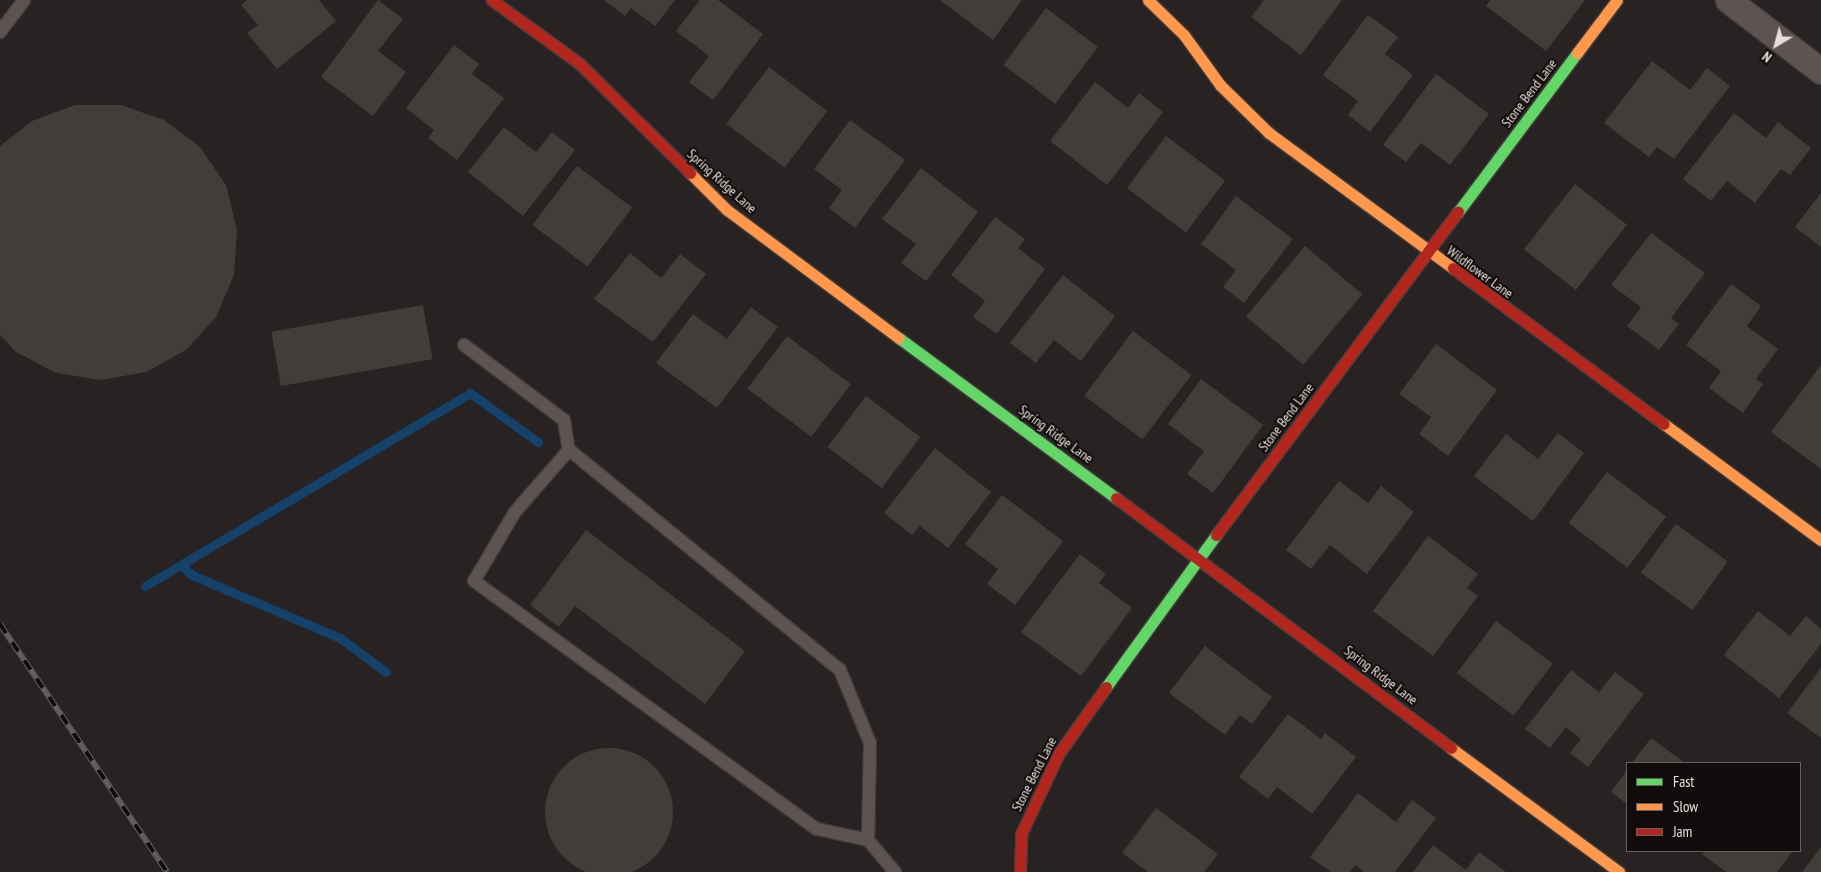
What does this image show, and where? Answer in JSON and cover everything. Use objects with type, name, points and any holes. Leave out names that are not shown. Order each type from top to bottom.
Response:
[{"type":"street","name":"Spring Ridge Lane","points":[[492,0],[580,64],[726,210],[1199,558],[1618,872]]},
{"type":"street","name":"Wildflower Lane","points":[[1148,0],[1184,35],[1220,85],[1269,133],[1427,252],[1821,540]]},
{"type":"street","name":"Stone Bend Lane","points":[[1020,872],[1022,834],[1059,753],[1199,558],[1617,0]]},
{"type":"street","points":[[1728,0],[1821,71]]},
{"type":"lane","points":[[0,32],[24,0]]},
{"type":"lane","points":[[464,346],[564,420],[569,450],[840,670],[870,743],[868,840]]},
{"type":"lane","points":[[569,450],[515,512],[474,581],[817,830],[868,840],[895,872]]},
{"type":"building","points":[[247,0],[319,0],[336,21],[277,69],[247,33],[258,25],[241,5]]},
{"type":"building","points":[[378,0],[403,19],[378,51],[406,72],[373,116],[321,77]]},
{"type":"building","points":[[604,0],[675,0],[655,26],[631,8],[625,16]]},
{"type":"building","points":[[700,0],[718,0],[763,34],[713,100],[689,82],[709,56],[676,31]]},
{"type":"building","points":[[940,0],[1022,0],[993,40]]},
{"type":"building","points":[[1264,0],[1342,0],[1301,55],[1251,17]]},
{"type":"building","points":[[1490,0],[1585,0],[1546,51],[1486,6]]},
{"type":"building","points":[[1046,8],[1098,47],[1055,104],[1003,65]]},
{"type":"building","points":[[1368,15],[1398,37],[1385,54],[1413,75],[1370,132],[1348,115],[1358,101],[1323,75]]},
{"type":"building","points":[[454,45],[479,64],[472,74],[504,98],[457,160],[428,138],[434,130],[406,108]]},
{"type":"building","points":[[1652,61],[1690,90],[1707,68],[1730,86],[1674,159],[1657,147],[1649,157],[1604,123]]},
{"type":"building","points":[[769,67],[827,111],[785,168],[726,124]]},
{"type":"building","points":[[1436,74],[1489,114],[1450,165],[1421,143],[1406,162],[1383,145]]},
{"type":"building","points":[[1095,82],[1128,108],[1139,93],[1163,112],[1107,185],[1050,141]]},
{"type":"building","points":[[75,105],[121,105],[164,120],[200,147],[226,185],[237,230],[234,275],[216,317],[186,350],[146,372],[101,380],[56,373],[16,352],[0,335],[0,146],[32,121]]},
{"type":"building","points":[[1734,113],[1766,138],[1778,122],[1811,148],[1790,175],[1781,169],[1755,203],[1727,181],[1711,201],[1683,179]]},
{"type":"building","points":[[850,120],[905,160],[855,228],[829,208],[842,190],[814,169]]},
{"type":"building","points":[[504,127],[536,152],[552,132],[575,150],[523,216],[468,172]]},
{"type":"building","points":[[1166,136],[1225,181],[1186,232],[1127,188]]},
{"type":"building","points":[[577,166],[632,208],[588,267],[532,225]]},
{"type":"building","points":[[921,168],[978,212],[926,281],[901,263],[916,244],[882,219]]},
{"type":"building","points":[[1575,184],[1627,225],[1576,290],[1524,249]]},
{"type":"building","points":[[1821,193],[1821,247],[1795,227]]},
{"type":"building","points":[[1236,196],[1293,239],[1244,303],[1223,287],[1236,270],[1201,244]]},
{"type":"building","points":[[995,217],[1025,239],[1018,248],[1045,269],[997,334],[973,317],[985,301],[951,275]]},
{"type":"building","points":[[1651,233],[1705,273],[1671,318],[1679,324],[1659,350],[1627,326],[1641,307],[1611,285]]},
{"type":"building","points":[[1305,246],[1362,294],[1303,365],[1246,316]]},
{"type":"building","points":[[630,253],[661,278],[680,254],[706,274],[653,342],[594,299]]},
{"type":"building","points":[[1063,275],[1115,316],[1081,361],[1054,340],[1036,363],[1010,343]]},
{"type":"building","points":[[1731,284],[1761,306],[1747,326],[1778,349],[1756,379],[1763,384],[1743,413],[1709,388],[1721,371],[1686,345]]},
{"type":"building","points":[[423,305],[433,359],[281,386],[271,332]]},
{"type":"building","points":[[751,307],[778,327],[717,408],[656,363],[693,314],[727,339]]},
{"type":"building","points":[[1133,331],[1191,375],[1143,440],[1084,396]]},
{"type":"building","points":[[787,336],[851,384],[811,437],[747,389]]},
{"type":"building","points":[[1436,344],[1497,390],[1448,456],[1419,434],[1431,417],[1399,394]]},
{"type":"building","points":[[1821,365],[1821,469],[1771,432]]},
{"type":"building","points":[[1201,379],[1263,425],[1213,493],[1187,474],[1204,451],[1168,424]]},
{"type":"building","points":[[866,396],[920,437],[882,488],[827,447]]},
{"type":"building","points":[[1558,433],[1584,453],[1533,521],[1474,476],[1506,434],[1538,459]]},
{"type":"building","points":[[935,448],[991,492],[948,548],[920,526],[912,535],[884,513]]},
{"type":"building","points":[[1607,472],[1666,517],[1628,568],[1568,523]]},
{"type":"building","points":[[1339,481],[1368,503],[1381,486],[1414,512],[1367,574],[1330,545],[1311,569],[1286,550]]},
{"type":"building","points":[[1002,495],[1063,541],[1015,605],[987,584],[998,569],[965,544]]},
{"type":"building","points":[[1676,524],[1728,562],[1693,610],[1641,573]]},
{"type":"building","points":[[586,530],[745,651],[705,704],[575,606],[559,627],[530,605]]},
{"type":"building","points":[[1428,536],[1478,574],[1467,588],[1478,596],[1433,656],[1373,611]]},
{"type":"building","points":[[1080,554],[1106,574],[1099,583],[1132,608],[1081,676],[1021,632]]},
{"type":"building","points":[[1758,611],[1790,636],[1806,616],[1821,629],[1821,644],[1779,698],[1724,655]]},
{"type":"building","points":[[1496,621],[1553,664],[1514,716],[1457,673]]},
{"type":"building","points":[[1205,646],[1272,697],[1252,724],[1240,715],[1225,735],[1169,693]]},
{"type":"building","points":[[1821,668],[1821,738],[1787,713]]},
{"type":"building","points":[[1571,670],[1599,692],[1615,672],[1644,694],[1588,767],[1570,753],[1581,739],[1566,727],[1550,748],[1525,729]]},
{"type":"building","points":[[1288,714],[1321,739],[1325,733],[1356,757],[1312,814],[1277,787],[1268,799],[1239,777]]},
{"type":"building","points":[[1651,738],[1684,762],[1633,762]]},
{"type":"building","points":[[596,749],[622,749],[645,758],[663,776],[672,799],[672,825],[663,848],[645,866],[628,873],[590,873],[573,866],[555,848],[546,825],[546,799],[555,776],[573,758]]},
{"type":"building","points":[[1626,771],[1626,803],[1611,792]]},
{"type":"building","points":[[1358,793],[1396,822],[1412,800],[1436,818],[1395,872],[1364,872],[1355,865],[1350,872],[1331,872],[1310,857]]},
{"type":"building","points":[[1156,808],[1218,854],[1204,872],[1148,872],[1122,853]]},
{"type":"building","points":[[1433,845],[1466,870],[1479,852],[1506,872],[1413,872]]},
{"type":"building","points":[[1821,847],[1821,872],[1802,872]]},
{"type":"building","points":[[1703,852],[1792,852],[1777,872],[1726,872],[1702,854]]},
{"type":"waterway","points":[[145,586],[470,393],[538,442]]},
{"type":"waterway","points":[[181,565],[192,575],[340,638],[386,672]]},
{"type":"railway","points":[[0,624],[167,872]]},
{"type":"traffic: fast","points":[[1458,212],[1577,53]]},
{"type":"traffic: fast","points":[[899,338],[1116,498]]},
{"type":"traffic: fast","points":[[1106,687],[1216,535]]},
{"type":"traffic: slow","points":[[1148,0],[1184,35],[1220,85],[1269,133],[1453,268]]},
{"type":"traffic: slow","points":[[1577,53],[1617,0]]},
{"type":"traffic: slow","points":[[690,173],[727,210],[899,338]]},
{"type":"traffic: slow","points":[[1664,424],[1821,540]]},
{"type":"traffic: slow","points":[[1451,748],[1619,872]]},
{"type":"traffic: jam","points":[[492,0],[580,64],[690,173]]},
{"type":"traffic: jam","points":[[1216,535],[1458,212]]},
{"type":"traffic: jam","points":[[1453,268],[1664,424]]},
{"type":"traffic: jam","points":[[1116,498],[1451,748]]},
{"type":"traffic: jam","points":[[1020,872],[1021,834],[1059,753],[1106,687]]}]
